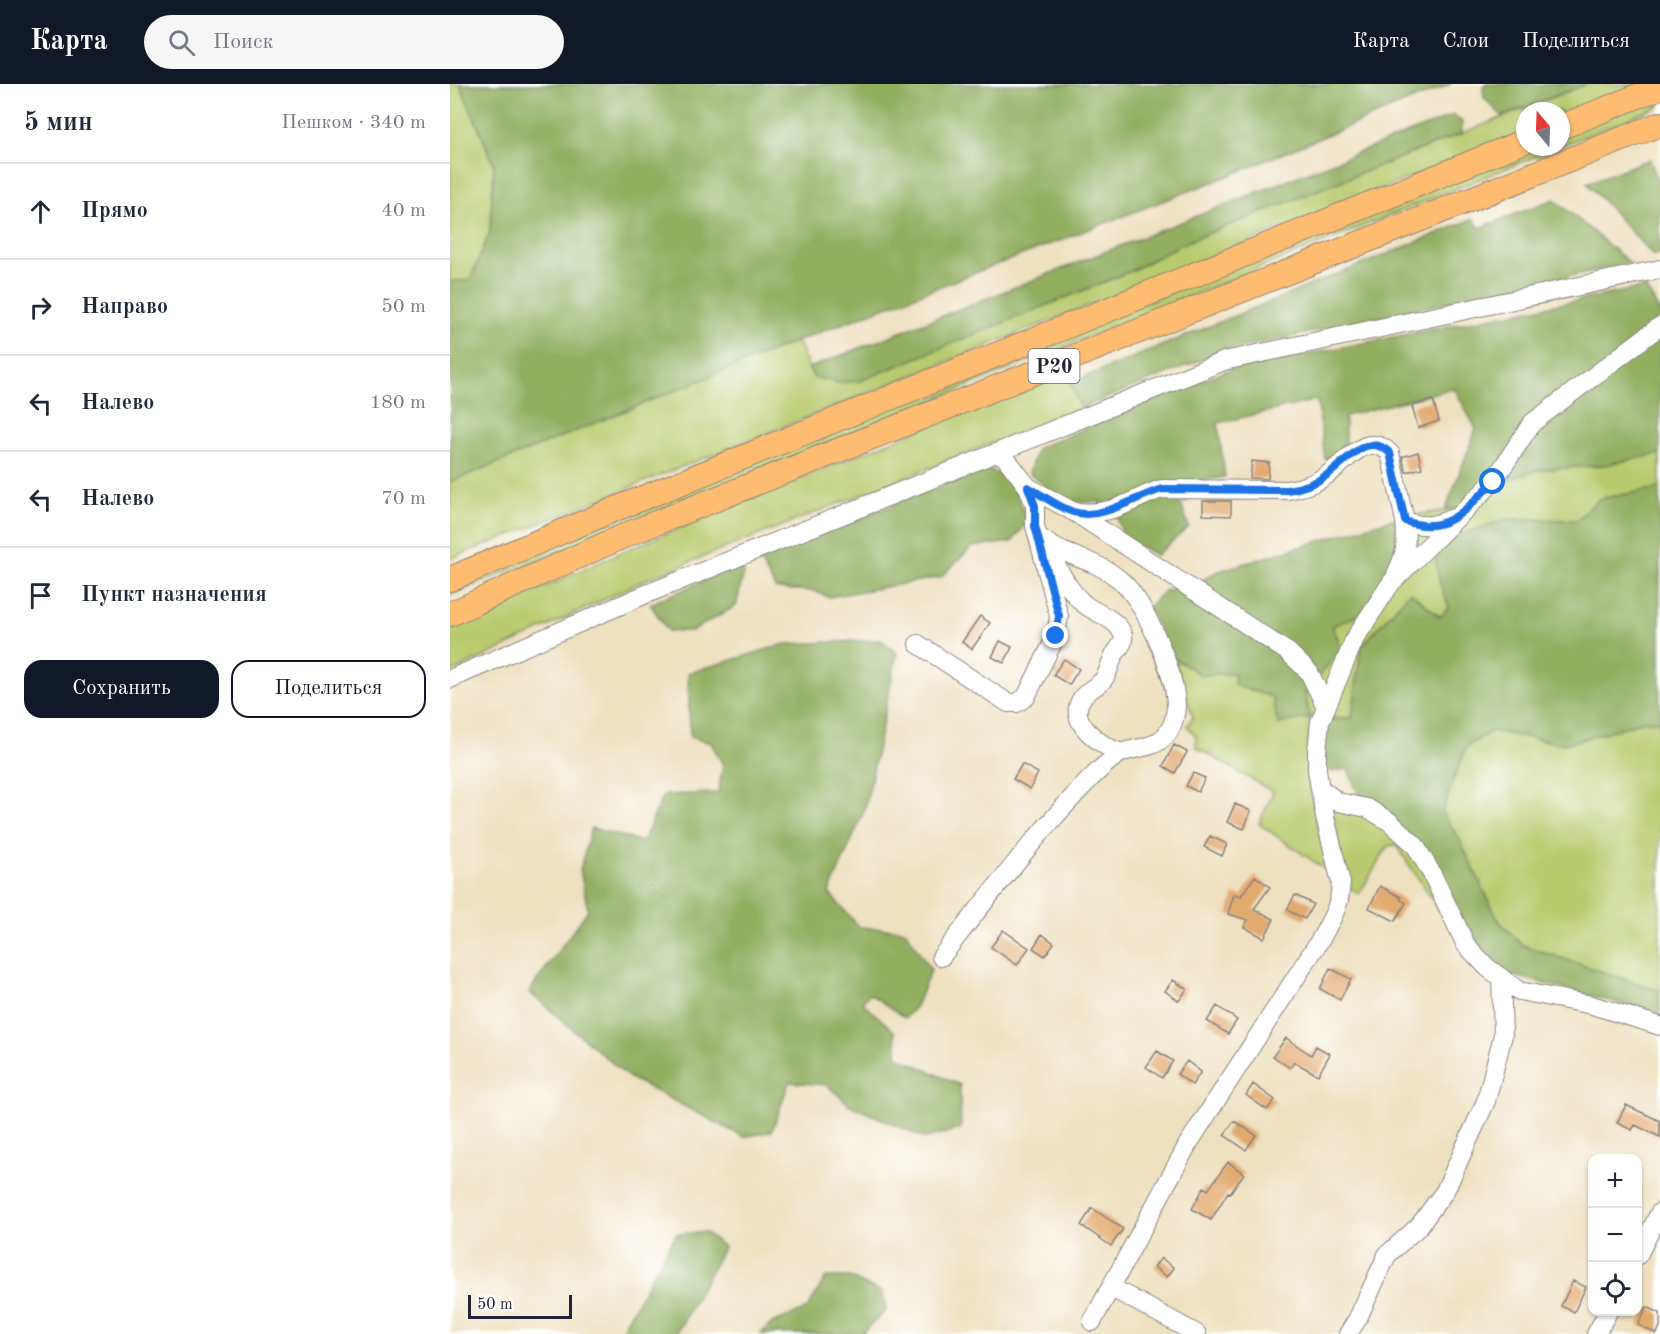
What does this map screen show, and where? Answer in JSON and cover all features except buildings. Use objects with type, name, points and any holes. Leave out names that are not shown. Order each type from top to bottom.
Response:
[{"type":"main road","points":[[1570,123],[1660,87]]},
{"type":"main road","name":"Р20","points":[[450,614],[628,534],[1660,124]]},
{"type":"main road","name":"Р20","points":[[450,579],[618,508],[1516,145]]},
{"type":"street","points":[[450,679],[644,595],[1224,361],[1660,269]]},
{"type":"street","points":[[1391,583],[1493,482],[1532,423],[1660,326]]},
{"type":"street","points":[[1074,512],[1097,513],[1114,509],[1144,494],[1162,489],[1287,490],[1301,488],[1325,477],[1359,449],[1372,443],[1382,445],[1390,453],[1405,521],[1407,542],[1403,561],[1355,638],[1320,722],[1317,770],[1325,817],[1341,883],[1334,914],[1322,937],[1188,1144],[1092,1322]]},
{"type":"street","points":[[918,644],[1008,703],[1017,703],[1026,697],[1056,636],[1059,616],[1035,526],[1035,506],[1028,487],[1001,452]]},
{"type":"street","points":[[1028,487],[1074,512],[1288,652],[1309,672],[1326,707]]},
{"type":"street","points":[[1405,521],[1421,527],[1436,525],[1458,516]]},
{"type":"street","points":[[941,957],[1013,865],[1091,777],[1121,753],[1146,748],[1163,738],[1172,725],[1176,706],[1173,687],[1161,649],[1146,614],[1133,592],[1119,579],[1092,562],[1058,549],[1039,537]]},
{"type":"street","points":[[1039,537],[1073,592],[1086,605],[1103,615],[1120,630],[1123,637],[1122,644],[1103,681],[1081,698],[1077,709],[1084,728],[1105,746],[1121,753]]},
{"type":"street","points":[[1320,788],[1338,802],[1366,808],[1390,822],[1414,845],[1432,874],[1466,945],[1488,968],[1519,991],[1592,1005],[1660,1026]]},
{"type":"street","points":[[1348,1334],[1358,1318],[1387,1255],[1419,1226],[1445,1191],[1486,1101],[1503,1035],[1501,977]]},
{"type":"street","points":[[1642,1247],[1660,1212]]},
{"type":"street","points":[[1112,1288],[1197,1334]]},
{"type":"street","points":[[1596,1334],[1605,1316]]},
{"type":"green space","points":[[450,84],[460,84],[494,165],[490,232],[470,281],[450,282]]},
{"type":"green space","points":[[460,84],[1451,84],[1223,178],[797,341],[450,482],[450,282],[470,280],[490,232],[494,165]]},
{"type":"green space","points":[[1487,84],[1587,84],[1539,102],[1516,102],[1516,111],[1502,116],[1484,98],[1483,86]]},
{"type":"green space","points":[[1587,84],[1645,84],[1570,114],[1570,102],[1541,102]]},
{"type":"green space","points":[[1660,94],[1660,106],[1570,142],[1570,131]]},
{"type":"green space","points":[[1516,112],[1516,136],[450,559],[450,482],[797,341],[813,377],[1131,271],[1184,243]]},
{"type":"green space","points":[[1454,115],[1462,122],[1462,133],[1184,243],[1131,271],[860,381],[839,383],[813,377],[809,368]]},
{"type":"green space","points":[[1516,153],[1516,156],[1537,156],[450,595],[450,584]]},
{"type":"green space","points":[[1650,159],[1660,187],[1660,254],[1653,256],[1587,183]]},
{"type":"green space","points":[[1554,199],[1630,263],[1221,352],[1081,408],[1070,383],[1473,219],[1480,228]]},
{"type":"green space","points":[[1645,287],[1660,312],[1660,454],[1603,465],[1537,470],[1507,480],[1476,506],[1446,509],[1476,429],[1454,388],[1345,416],[1345,457],[1325,459],[1317,400],[1218,423],[1225,477],[1174,484],[1189,527],[1156,555],[1124,538],[1117,517],[1099,502],[1065,502],[1029,473],[1037,448],[1228,370]]},
{"type":"green space","points":[[1065,370],[1081,408],[647,579],[450,673],[450,629],[633,547]]},
{"type":"green space","points":[[1660,454],[1660,488],[1599,499],[1577,520],[1507,519],[1439,581],[1449,607],[1441,617],[1410,592],[1361,647],[1352,718],[1310,718],[1305,693],[1342,648],[1332,626],[1396,518],[1476,506],[1507,480],[1537,470],[1603,465]]},
{"type":"green space","points":[[986,468],[1013,481],[1027,522],[1012,542],[972,547],[941,577],[829,597],[813,591],[776,589],[758,558]]},
{"type":"green space","points":[[1660,488],[1660,721],[1645,721],[1564,744],[1492,731],[1467,746],[1442,813],[1460,840],[1498,920],[1522,945],[1660,991],[1660,1014],[1500,972],[1490,965],[1392,814],[1359,796],[1348,769],[1329,772],[1321,753],[1326,719],[1352,718],[1361,647],[1410,592],[1440,617],[1449,607],[1439,581],[1435,552],[1456,536],[1507,519],[1577,520],[1599,499]]},
{"type":"green space","points":[[1396,518],[1399,552],[1387,580],[1362,614],[1332,626],[1342,648],[1305,693],[1310,718],[1278,724],[1272,697],[1234,685],[1235,673],[1201,675],[1174,658],[1148,608],[1164,591],[1198,583],[1216,572]]},
{"type":"green space","points":[[739,565],[744,573],[736,606],[692,631],[668,631],[650,604]]},
{"type":"green space","points":[[881,640],[897,653],[865,809],[829,893],[859,927],[905,930],[931,970],[916,1006],[905,1018],[870,994],[862,1002],[895,1032],[898,1057],[960,1085],[961,1129],[925,1138],[850,1105],[827,1085],[789,1082],[772,1131],[744,1137],[630,1078],[529,992],[588,910],[580,870],[591,828],[643,842],[663,795],[718,793],[723,765],[711,743],[690,737],[688,673],[785,644]]},
{"type":"green space","points":[[1174,658],[1201,675],[1235,673],[1235,685],[1272,697],[1310,718],[1309,778],[1315,815],[1329,872],[1259,824],[1273,792],[1196,747],[1196,736],[1187,726],[1193,717]]},
{"type":"green space","points":[[1645,721],[1660,721],[1660,991],[1522,945],[1498,920],[1460,840],[1442,813],[1467,746],[1492,731],[1564,744]]},
{"type":"green space","points":[[1332,808],[1369,815],[1412,847],[1460,941],[1396,845],[1388,846],[1359,894],[1345,884]]},
{"type":"green space","points":[[705,1232],[724,1247],[676,1334],[619,1334],[676,1234]]},
{"type":"green space","points":[[826,1277],[849,1277],[883,1293],[886,1311],[863,1332],[864,1334],[761,1334],[772,1323],[807,1309]]},
{"type":"route","points":[[1056,636],[1059,616],[1035,526],[1035,506],[1028,487],[1074,512],[1097,513],[1114,509],[1144,494],[1162,489],[1287,490],[1301,488],[1325,477],[1359,449],[1372,443],[1382,445],[1390,453],[1405,521],[1421,527],[1436,525],[1458,516],[1493,482]]}]
